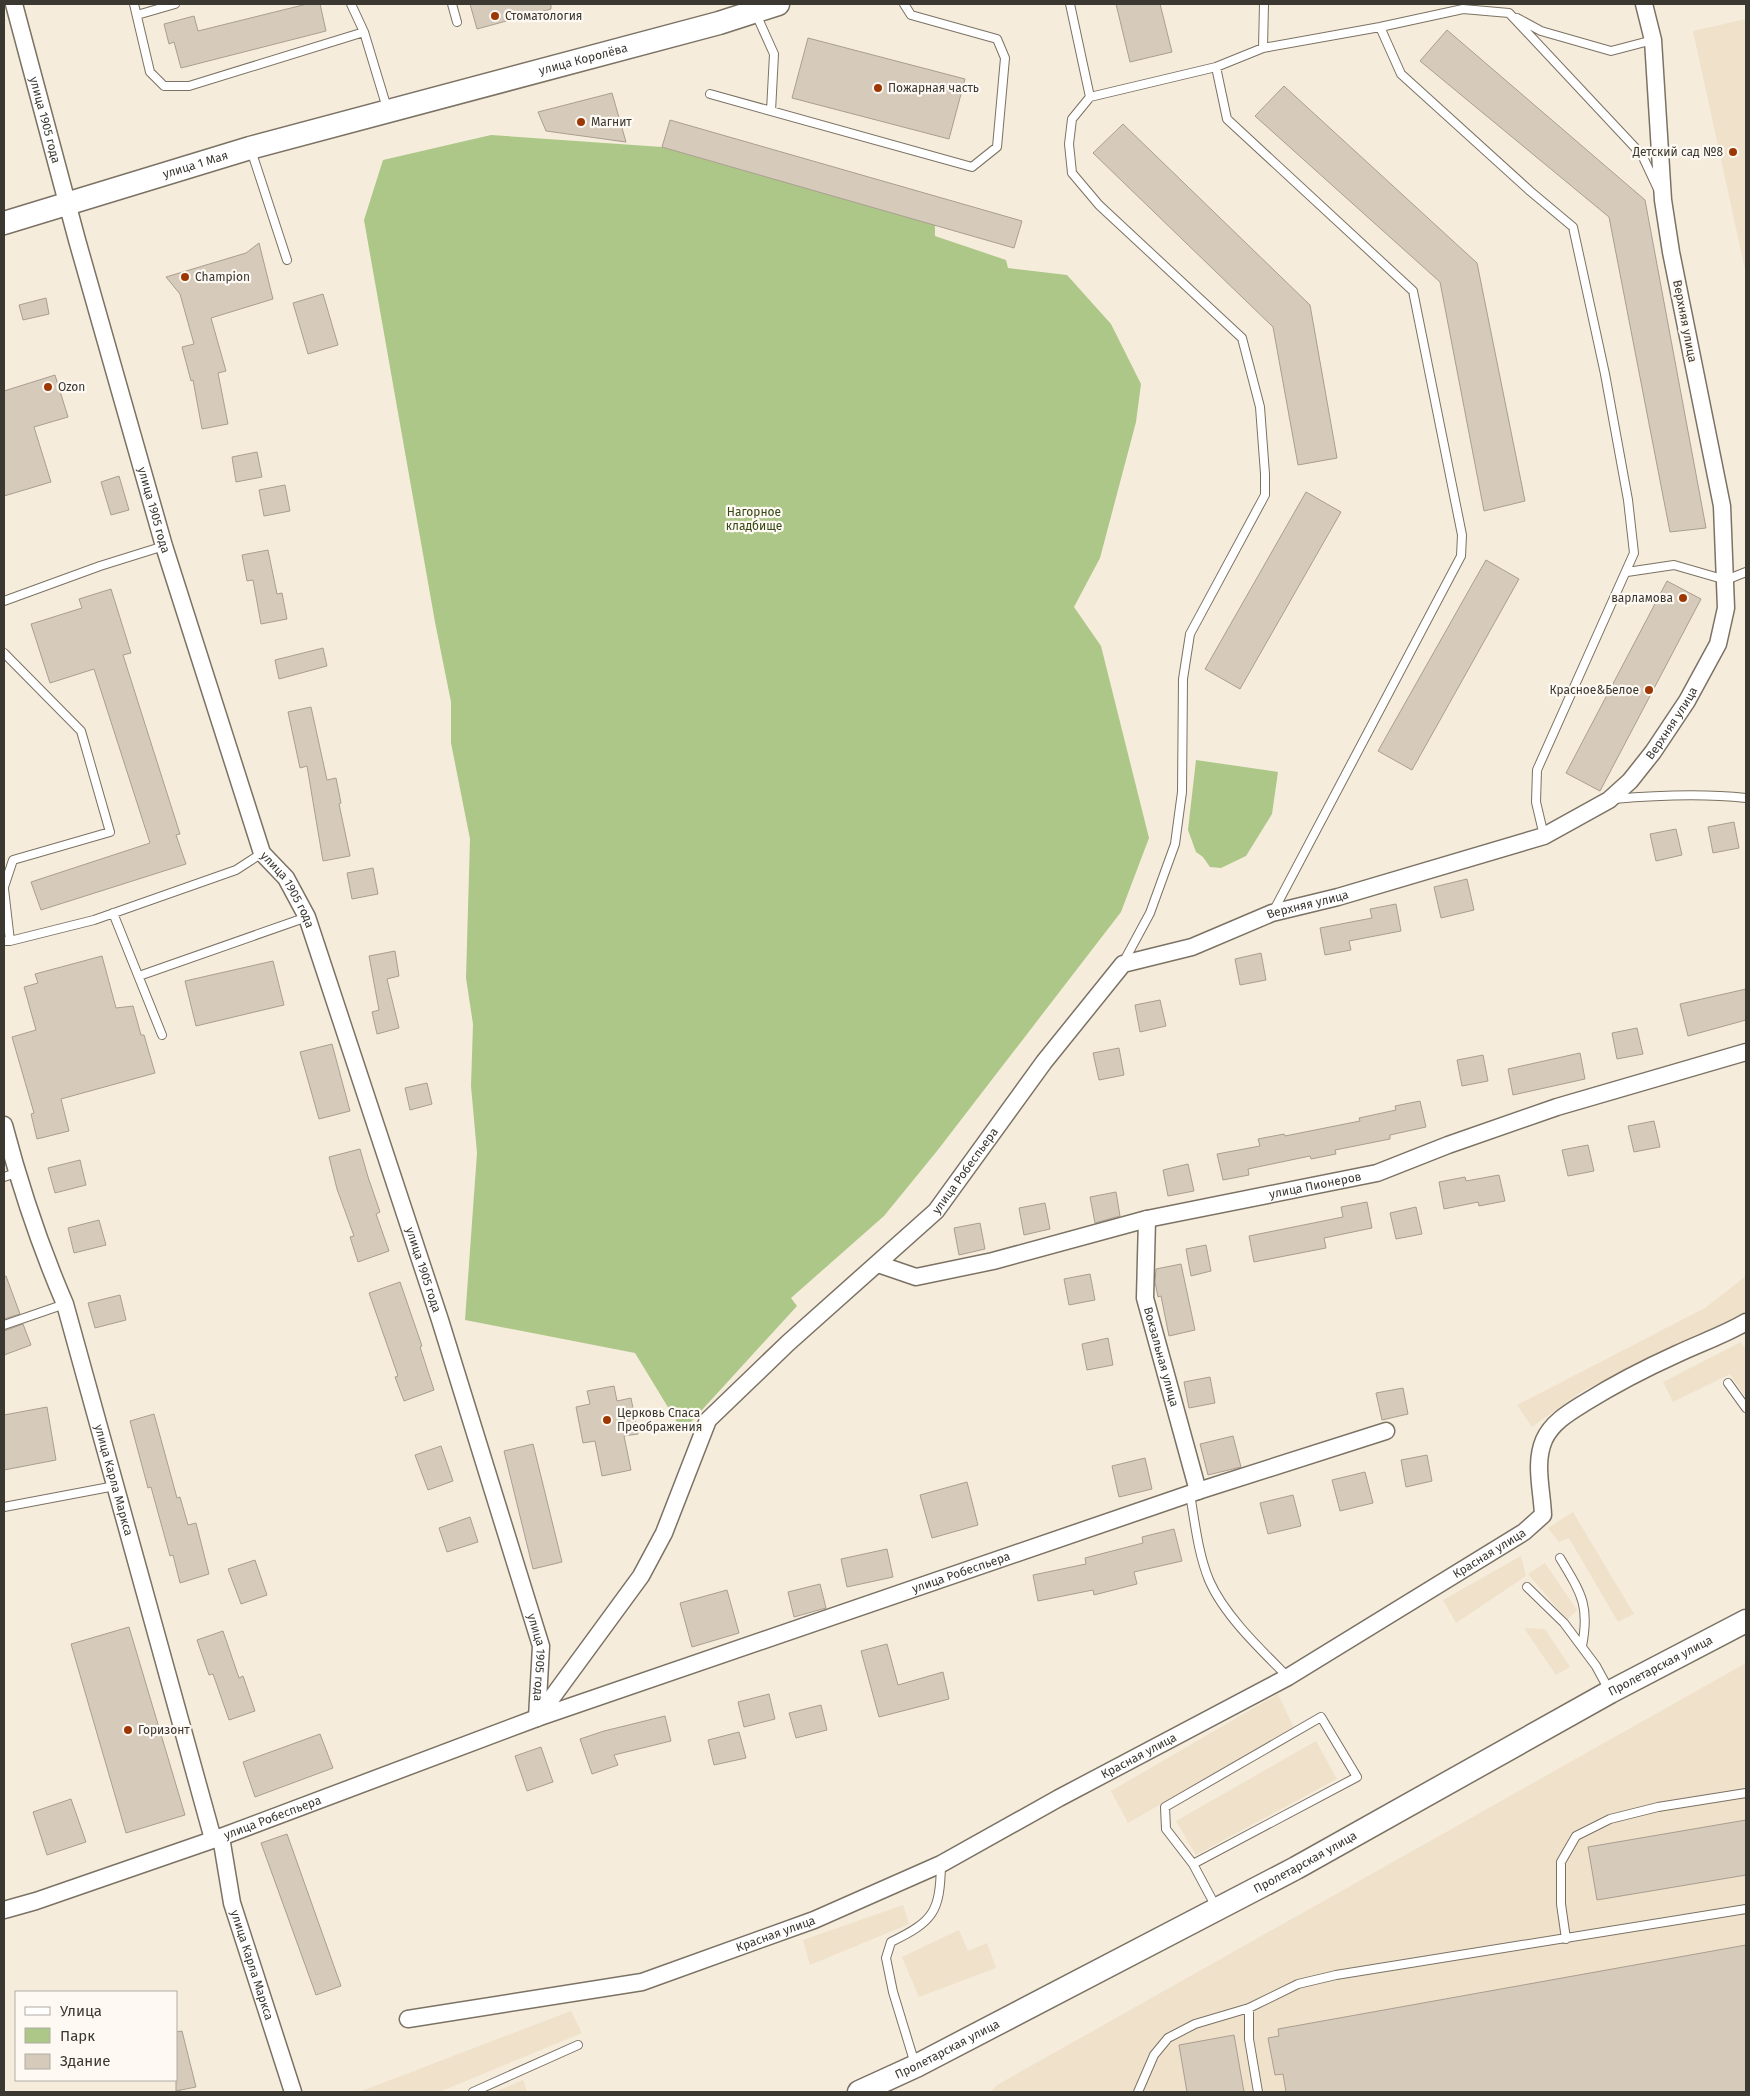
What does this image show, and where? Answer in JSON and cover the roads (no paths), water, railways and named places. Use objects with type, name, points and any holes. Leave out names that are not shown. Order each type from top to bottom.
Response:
[{"type":"main road","name":"улица Королёва","points":[[388,110],[755,12],[778,4]]},
{"type":"main road","name":"улица 1 Мая","points":[[4,223],[250,148],[388,110]]},
{"type":"main road","name":"Пролетарская улица","points":[[859,2092],[916,2066],[1217,1910],[1296,1868],[1610,1692],[1746,1621]]},
{"type":"street","name":"улица 1905 года","points":[[14,4],[66,203],[164,546],[262,853],[286,878],[308,917],[440,1320],[541,1646],[537,1718]]},
{"type":"street","name":"Верхняя улица","points":[[1123,964],[1192,947],[1272,913],[1338,897],[1544,836],[1609,800],[1630,781],[1653,752],[1687,701],[1717,647],[1726,608],[1722,506],[1671,252],[1663,200],[1652,40],[1644,4]]},
{"type":"street","name":"улица Робеспьера","points":[[537,1718],[641,1576],[664,1533],[708,1420],[788,1343],[936,1211],[1044,1062],[1123,964]]},
{"type":"street","name":"улица Пионеров","points":[[878,1264],[916,1277],[994,1261],[1147,1219],[1377,1173],[1448,1145],[1557,1107],[1746,1052]]},
{"type":"street","name":"улица Карла Маркса","points":[[4,1125],[10,1175],[65,1304],[115,1486],[217,1838],[232,1903],[292,2092]]},
{"type":"street","name":"Вокзальная улица","points":[[1147,1219],[1145,1298],[1194,1492]]},
{"type":"street","name":"Красная улица","points":[[408,2019],[642,1982],[814,1920],[941,1864],[1059,1798],[1288,1677],[1524,1532],[1543,1515],[1542,1490],[1538,1466],[1544,1439],[1561,1418],[1635,1374],[1745,1327]]},
{"type":"street","name":"улица Робеспьера","points":[[4,1910],[36,1901],[217,1838],[537,1718],[1194,1492],[1386,1431]]},
{"type":"lane","points":[[134,4],[150,72],[164,86],[189,86],[364,32]]},
{"type":"lane","points":[[137,16],[175,4]]},
{"type":"lane","points":[[351,4],[364,32],[388,110]]},
{"type":"lane","points":[[452,4],[457,22]]},
{"type":"lane","points":[[710,94],[972,167],[997,147],[1005,58],[997,39],[911,16],[904,4]]},
{"type":"lane","points":[[1070,4],[1090,97]]},
{"type":"lane","points":[[1263,48],[1264,4]]},
{"type":"lane","points":[[1123,964],[1150,912],[1175,844],[1182,792],[1183,679],[1190,634],[1264,495],[1265,474],[1260,407],[1242,338],[1099,205],[1072,173],[1069,144],[1072,119],[1090,97],[1216,67],[1263,48],[1380,27],[1463,9],[1509,13],[1541,31],[1611,51],[1652,40]]},
{"type":"lane","points":[[755,12],[774,54],[771,111]]},
{"type":"lane","points":[[1509,13],[1642,154],[1663,200]]},
{"type":"lane","points":[[1380,27],[1401,74],[1530,191],[1573,226],[1604,374],[1628,500],[1634,553],[1537,770],[1536,802],[1544,836]]},
{"type":"lane","points":[[1216,67],[1227,119],[1413,292],[1462,535],[1461,556],[1272,913]]},
{"type":"lane","points":[[250,148],[287,260]]},
{"type":"lane","points":[[4,601],[100,566],[164,546]]},
{"type":"lane","points":[[1627,572],[1674,565],[1726,580],[1746,572]]},
{"type":"lane","points":[[4,653],[80,732],[110,832],[13,860],[4,888],[7,941],[4,948]]},
{"type":"lane","points":[[1609,800],[1667,794],[1713,794],[1746,798]]},
{"type":"lane","points":[[7,941],[94,920],[236,870],[262,853]]},
{"type":"lane","points":[[113,913],[162,1035]]},
{"type":"lane","points":[[139,976],[308,917]]},
{"type":"lane","points":[[4,1325],[65,1304]]},
{"type":"lane","points":[[1728,1383],[1746,1408]]},
{"type":"lane","points":[[4,1506],[115,1486]]},
{"type":"lane","points":[[1194,1492],[1198,1542],[1209,1580],[1227,1610],[1264,1654],[1288,1677]]},
{"type":"lane","points":[[1560,1558],[1584,1603],[1585,1628],[1582,1646]]},
{"type":"lane","points":[[1527,1587],[1564,1622],[1596,1666],[1610,1692]]},
{"type":"lane","points":[[1193,1864],[1357,1777],[1322,1717],[1165,1807],[1166,1829],[1193,1864],[1217,1910]]},
{"type":"lane","points":[[1566,1939],[1561,1904],[1561,1862],[1576,1836],[1610,1820],[1658,1807],[1746,1793]]},
{"type":"lane","points":[[916,2066],[893,1992],[886,1958],[891,1942],[917,1929],[936,1907],[940,1889],[941,1864]]},
{"type":"lane","points":[[1138,2092],[1154,2055],[1168,2038],[1195,2024],[1249,2008],[1298,1984],[1336,1975],[1746,1910]]},
{"type":"lane","points":[[1249,2008],[1249,2039],[1258,2092]]},
{"type":"lane","points":[[473,2092],[578,2045]]},
{"type":"place","name":"Стоматология","points":[[495,16]]},
{"type":"place","name":"Пожарная часть","points":[[878,88]]},
{"type":"place","name":"Магнит","points":[[581,122]]},
{"type":"place","name":"Детский сад №8","points":[[1733,152]]},
{"type":"place","name":"Champion","points":[[185,277]]},
{"type":"place","name":"Ozon","points":[[48,387]]},
{"type":"place","name":"варламова","points":[[1683,598]]},
{"type":"place","name":"Красное&Белое","points":[[1649,690]]},
{"type":"place","name":"Церковь Спаса Преображения","points":[[607,1420]]},
{"type":"place","name":"Горизонт","points":[[128,1730]]},
{"type":"park label","name":"Нагорное кладбище","points":[[754,519]]}]
